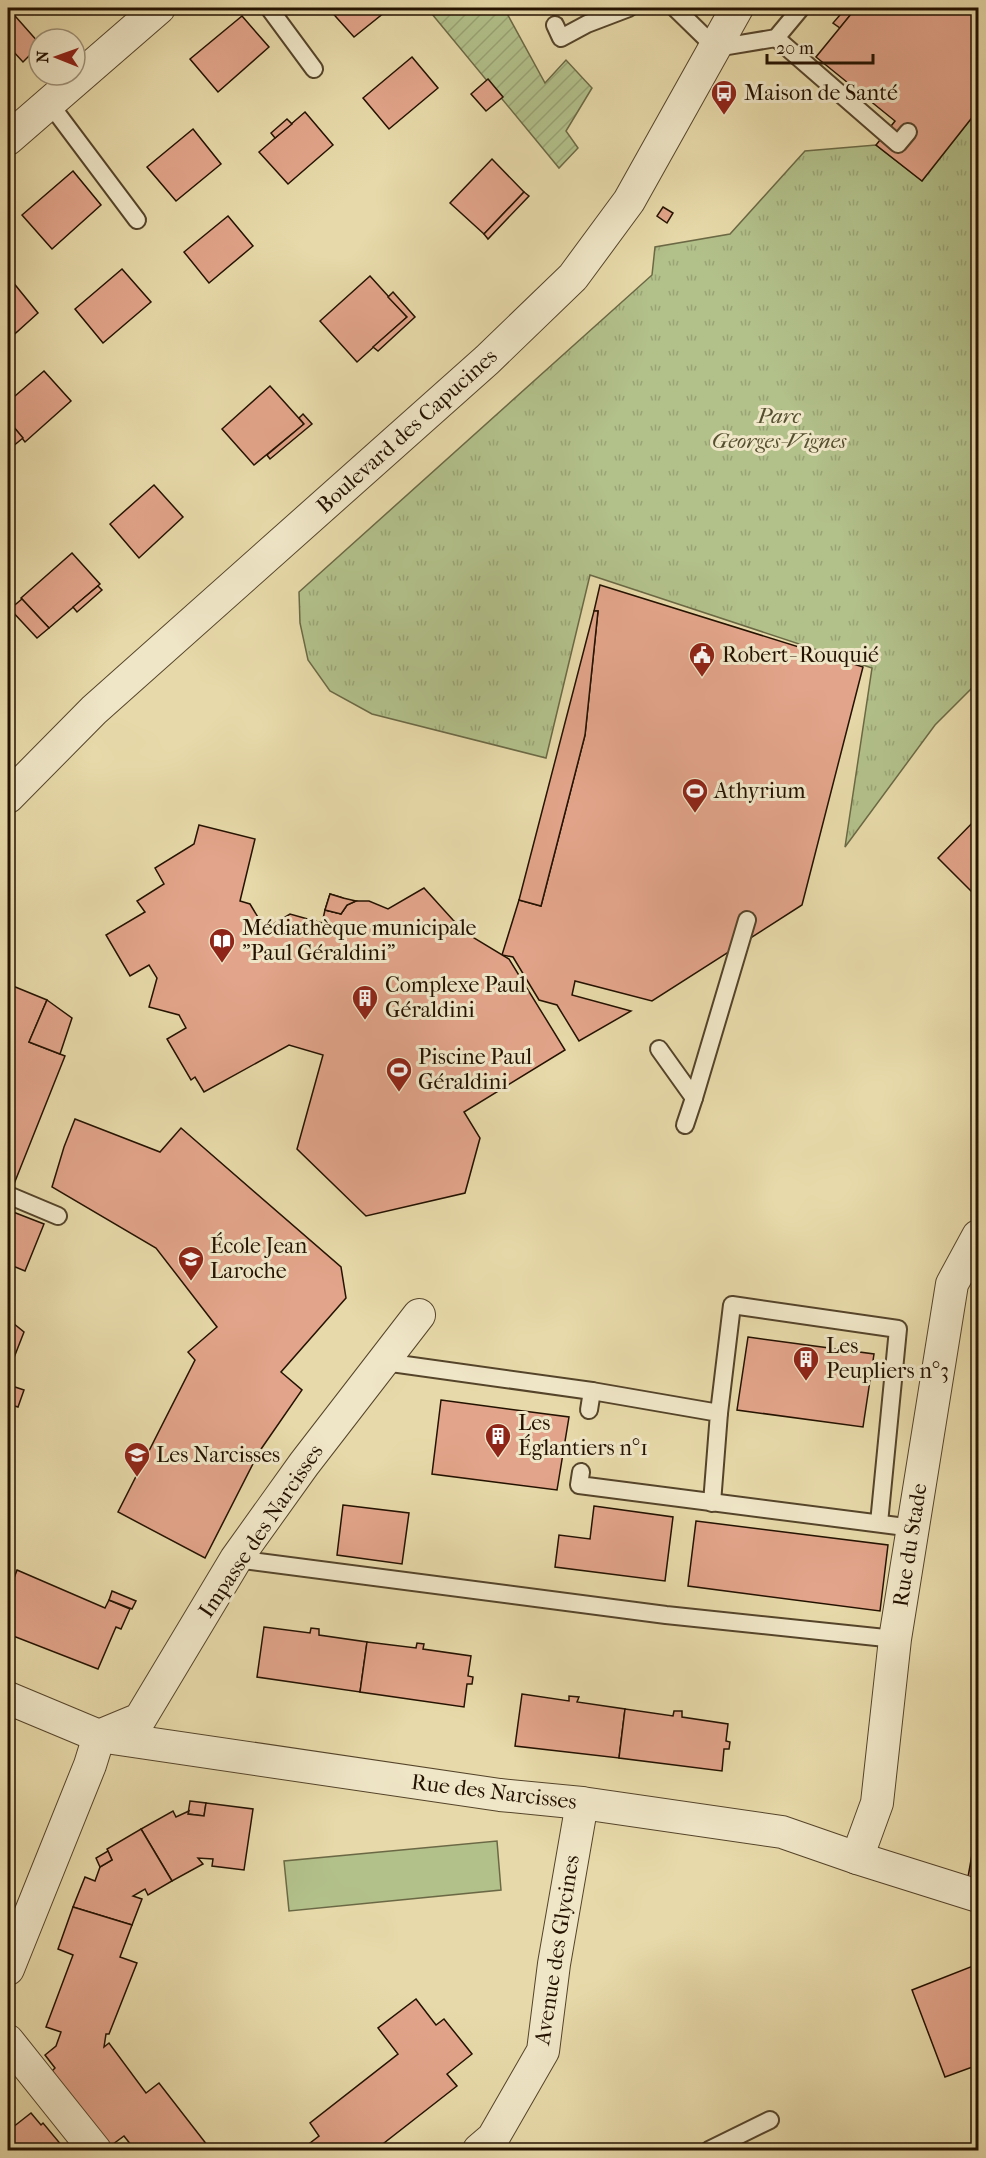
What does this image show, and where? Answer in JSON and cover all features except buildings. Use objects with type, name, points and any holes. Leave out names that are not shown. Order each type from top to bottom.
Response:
[{"type":"street","points":[[8,140],[159,8]]},
{"type":"street","name":"Boulevard des Capucines","points":[[8,797],[94,710],[487,360],[573,277],[629,201],[737,8]]},
{"type":"street","name":"Rue du Stade","points":[[857,1858],[877,1803],[895,1639],[952,1284],[978,1236]]},
{"type":"street","name":"Impasse des Narcisses","points":[[99,1736],[140,1719],[236,1559],[304,1464],[419,1315]]},
{"type":"street","name":"Rue des Narcisses","points":[[8,1698],[99,1736],[500,1795],[582,1803],[782,1832],[978,1896]]},
{"type":"street","points":[[8,1969],[90,1765],[99,1736]]},
{"type":"street","name":"Avenue des Glycines","points":[[479,2151],[493,2138],[543,2050],[554,1964],[582,1803]]},
{"type":"street","points":[[8,2041],[95,2151]]},
{"type":"lane","points":[[269,8],[314,69]]},
{"type":"lane","points":[[555,25],[561,38],[586,24],[629,8]]},
{"type":"lane","points":[[675,8],[716,48],[776,38],[801,8]]},
{"type":"lane","points":[[776,38],[898,144],[908,132]]},
{"type":"lane","points":[[50,104],[137,220]]},
{"type":"lane","points":[[685,1125],[747,920]]},
{"type":"lane","points":[[659,1049],[694,1098]]},
{"type":"lane","points":[[8,1195],[58,1216]]},
{"type":"lane","points":[[711,1503],[732,1305],[898,1329],[879,1523]]},
{"type":"lane","points":[[384,1362],[592,1390],[719,1413]]},
{"type":"lane","points":[[589,1410],[592,1390]]},
{"type":"lane","points":[[581,1472],[579,1485],[913,1528]]},
{"type":"lane","points":[[236,1559],[666,1615],[895,1639]]},
{"type":"lane","points":[[709,2151],[770,2120]]},
{"type":"green space","points":[[427,8],[504,8],[545,83],[566,60],[592,88],[566,131],[578,148],[559,168]]},
{"type":"green space","name":"Parc Georges-Vignes","points":[[978,110],[978,682],[935,725],[845,847],[872,668],[590,575],[546,758],[372,714],[330,691],[308,660],[300,623],[299,592],[652,275],[655,247],[730,234],[805,151],[876,145],[922,181]]},
{"type":"green space","points":[[497,1841],[501,1890],[289,1911],[284,1861]]},
{"type":"place","name":"Maison de Santé","points":[[724,116]]},
{"type":"place","name":"Robert- Rouquié","points":[[702,678]]},
{"type":"place","name":"Athyrium","points":[[695,814]]},
{"type":"place","name":"Médiathèque municipale \"Paul Géraldini\"","points":[[222,964]]},
{"type":"place","name":"Complexe Paul Géraldini","points":[[365,1021]]},
{"type":"place","name":"Piscine Paul Géraldini","points":[[399,1093]]},
{"type":"place","name":"École Jean Laroche","points":[[191,1282]]},
{"type":"place","name":"Les Peupliers n°3","points":[[806,1382]]},
{"type":"place","name":"Les Églantiers n°1","points":[[498,1459]]},
{"type":"place","name":"Les Narcisses","points":[[137,1478]]}]
